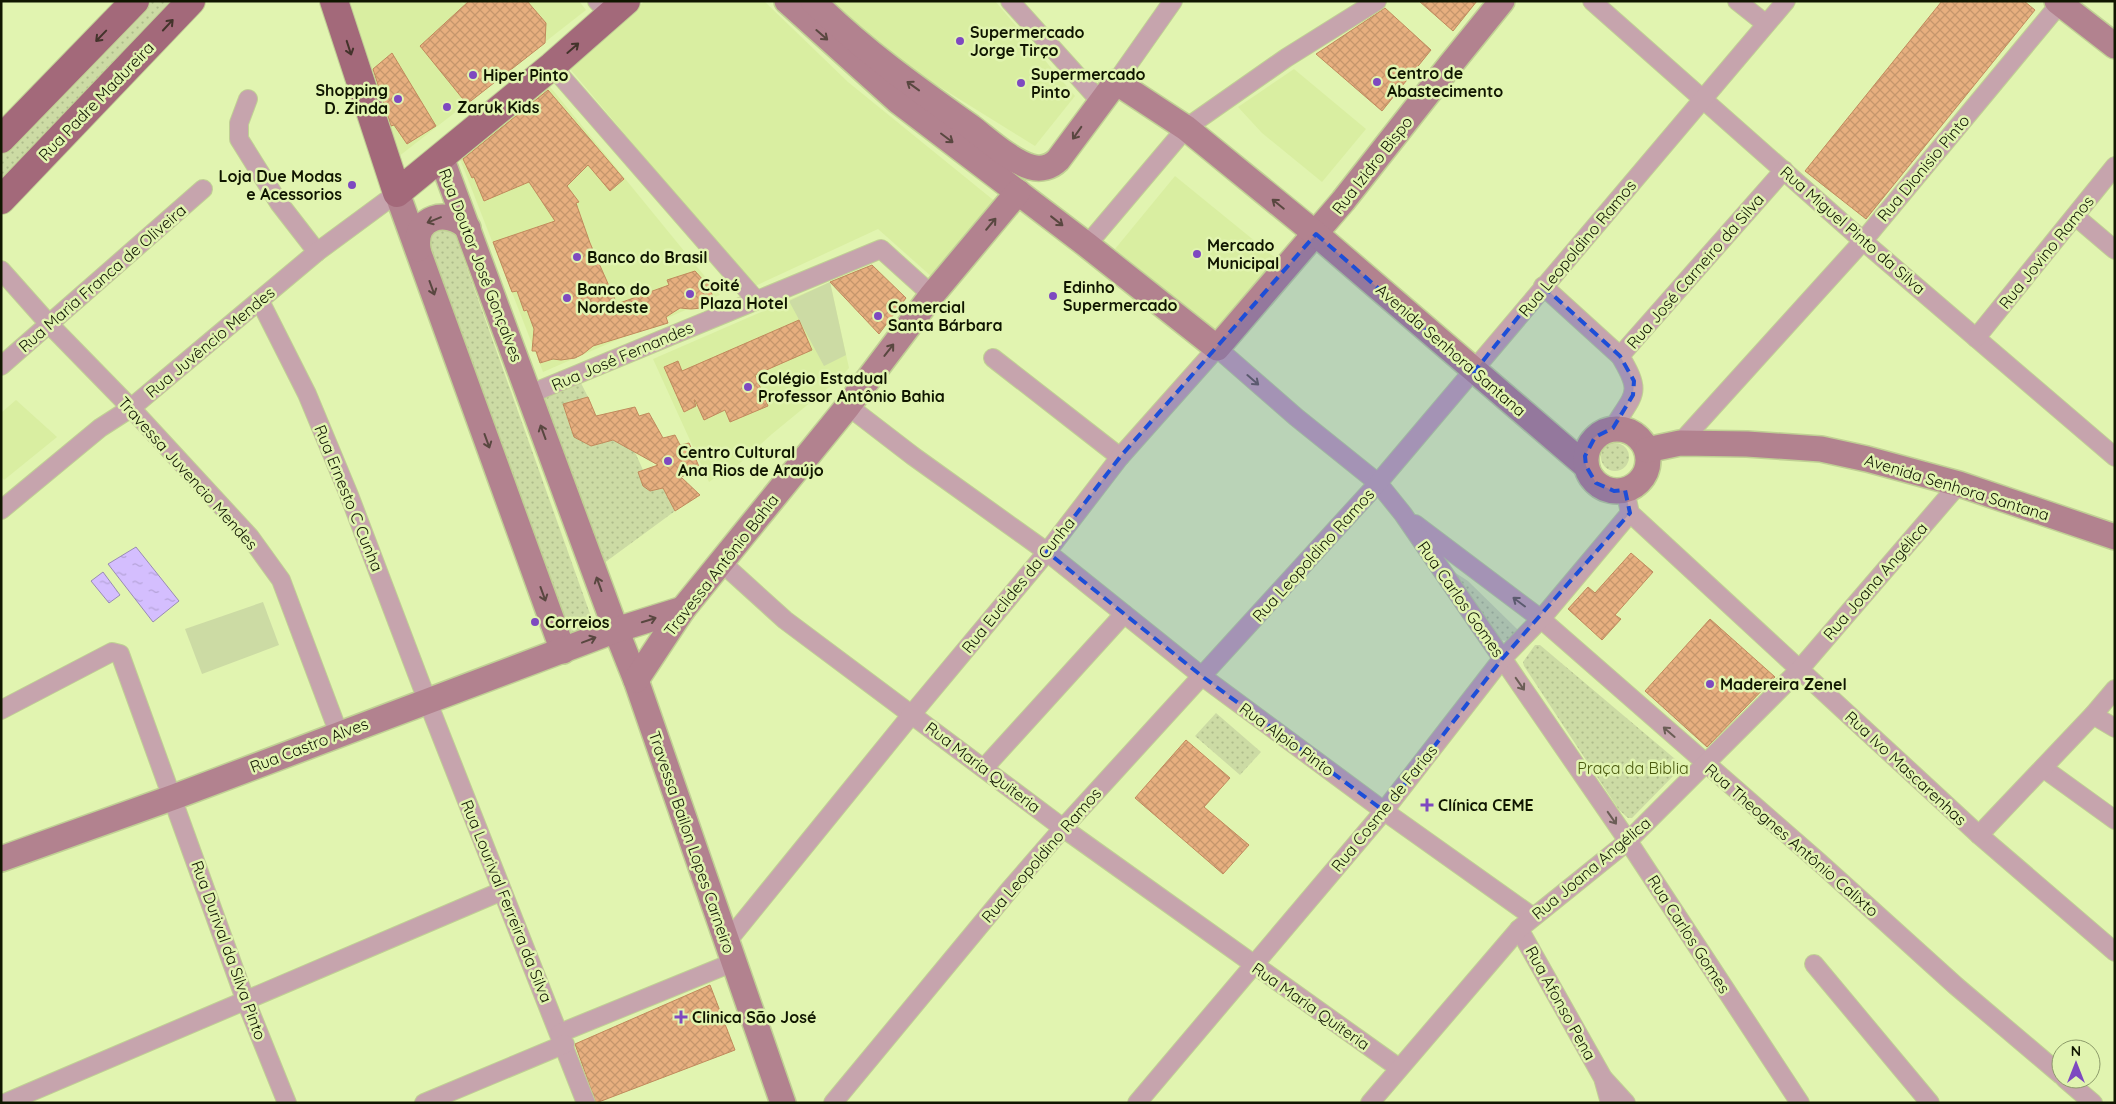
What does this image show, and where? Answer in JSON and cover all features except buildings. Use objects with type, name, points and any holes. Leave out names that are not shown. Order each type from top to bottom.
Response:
[{"type":"main road","points":[[1,140],[135,1]]},
{"type":"main road","name":"Rua Padre Madureira","points":[[1,200],[191,1]]},
{"type":"main road","points":[[337,2],[397,193]]},
{"type":"main road","points":[[441,157],[552,66],[611,6]]},
{"type":"main road","name":"Rua Doutor José Gonçalves","points":[[397,193],[441,157]]},
{"type":"street","name":"Rua Carlos Gomes","points":[[787,1],[898,101],[1087,245],[1217,348],[1296,417],[1378,483],[1402,514],[1628,841],[1800,1103]]},
{"type":"street","points":[[813,1],[853,38],[901,78],[1004,152],[1032,168],[1052,166],[1058,160],[1173,1]]},
{"type":"street","points":[[1010,1],[1100,101]]},
{"type":"street","points":[[1087,245],[1186,128],[1286,58],[1377,1]]},
{"type":"street","name":"Rua Izidro Bispo","points":[[1316,234],[1502,1]]},
{"type":"street","name":"Rua Miguel Pinto da Silva","points":[[1592,1],[1863,241],[2115,457]]},
{"type":"street","points":[[1737,1],[1766,24]]},
{"type":"street","name":"Rua Leopoldino Ramos","points":[[833,1103],[1063,828],[1203,677],[1378,483],[1474,372],[1543,286],[1786,1]]},
{"type":"street","points":[[2060,2],[2115,46]]},
{"type":"street","name":"Rua Dionisio Pinto","points":[[1680,443],[1863,241],[2060,2]]},
{"type":"street","points":[[552,66],[756,300]]},
{"type":"street","name":"Avenida Senhora Santana","points":[[1116,82],[1186,128],[1316,234],[1474,372],[1586,466],[1589,475],[1596,483],[1605,489],[1614,491],[1627,501]]},
{"type":"street","points":[[248,98],[239,123],[239,139],[279,203],[317,252]]},
{"type":"street","name":"Rua Doutor José Gonçalves","points":[[441,157],[616,630]]},
{"type":"street","name":"Rua Jovino Ramos","points":[[1976,338],[2115,166]]},
{"type":"street","name":"Rua José Carneiro da Silva","points":[[1613,428],[1635,390],[1631,375],[1620,356],[1784,170]]},
{"type":"street","name":"Rua Maria Franca de Oliveira","points":[[1,366],[203,189]]},
{"type":"street","name":"Travessa Antônio Bahia","points":[[636,680],[683,609],[848,406],[932,295],[1018,192]]},
{"type":"street","points":[[397,193],[563,650]]},
{"type":"street","name":"Rua Juvêncio Mendes","points":[[1,510],[100,428],[130,408],[317,252],[397,193]]},
{"type":"street","points":[[418,248],[417,235],[421,227],[430,220],[440,216],[454,218],[468,228]]},
{"type":"street","points":[[2075,216],[2115,250]]},
{"type":"street","name":"Rua Euclides da Cunha","points":[[730,952],[912,714],[1047,552],[1120,457],[1316,234]]},
{"type":"street","name":"Rua José Fernandes","points":[[530,394],[881,250],[932,295]]},
{"type":"street","name":"Travessa Juvencio Mendes","points":[[1,270],[49,324],[250,537],[281,580],[339,734]]},
{"type":"street","points":[[1543,286],[1620,356]]},
{"type":"street","name":"Rua Ernesto C Cunha","points":[[260,301],[311,403],[349,496],[427,700]]},
{"type":"street","points":[[994,358],[1120,457]]},
{"type":"street","points":[[848,406],[913,456],[1047,552]]},
{"type":"street","points":[[1586,466],[1587,451],[1595,437],[1603,431],[1613,428],[1631,431],[1644,442],[1647,450],[1648,465],[1642,479],[1634,486],[1627,501]]},
{"type":"street","name":"Avenida Senhora Santana","points":[[1647,450],[1680,443],[1747,444],[1821,449],[1867,459],[1960,484],[2115,537]]},
{"type":"street","name":"Rua Joana Angélica","points":[[1370,1103],[1519,928],[1628,841],[1799,670],[1960,484]]},
{"type":"street","name":"Rua Cosme de Farias","points":[[1137,1103],[1384,810],[1502,659],[1541,619],[1627,501]]},
{"type":"street","name":"Rua Ivo Mascarenhas","points":[[1627,501],[1799,670],[1979,835],[2115,952]]},
{"type":"street","name":"Rua Theognes Antônio Calixto","points":[[1402,514],[1541,619],[2051,1067]]},
{"type":"street","name":"Rua Alpio Pinto","points":[[1047,552],[1203,677],[1533,917]]},
{"type":"street","name":"Rua Maria Quiteria","points":[[722,562],[785,620],[1063,828],[1399,1068]]},
{"type":"street","name":"Rua Castro Alves","points":[[1,859],[174,797],[616,630],[683,609]]},
{"type":"street","points":[[984,768],[1124,614]]},
{"type":"street","name":"Travessa Bailon Lopes Carneiro","points":[[424,1103],[562,1039],[730,952],[636,680],[616,630]]},
{"type":"street","name":"Rua Durival da Silva Pinto","points":[[1,710],[112,652],[120,654],[174,797],[245,999],[287,1103]]},
{"type":"street","points":[[1979,835],[2115,690]]},
{"type":"street","name":"Rua Lourival Ferreira da Silva","points":[[427,700],[586,1103]]},
{"type":"street","points":[[2094,714],[2115,728]]},
{"type":"street","points":[[2043,768],[2115,820]]},
{"type":"street","points":[[5,1103],[502,891]]},
{"type":"street","name":"Rua Afonso Pena","points":[[1519,928],[1603,1078],[1626,1103]]},
{"type":"street","points":[[730,952],[783,1103]]},
{"type":"street","points":[[1814,964],[1930,1103]]},
{"type":"street","name":"Rua Afonso Pena","points":[[1603,1078],[1610,1103]]},
{"type":"street","points":[[2077,1089],[2093,1103]]},
{"type":"highlighted area","points":[[1316,234],[1474,372],[1543,286],[1620,356],[1634,381],[1633,395],[1613,428],[1595,437],[1585,456],[1586,466],[1596,483],[1614,491],[1625,490],[1630,513],[1502,659],[1384,811],[1203,677],[1047,552],[1120,457]]},
{"type":"shaded area","points":[[343,1],[579,1],[586,10],[398,157]]},
{"type":"shaded area","points":[[645,1],[764,1],[848,82],[997,203],[932,277],[878,229],[753,287],[566,64]]},
{"type":"shaded area","points":[[825,1],[995,1],[1075,96],[1035,146],[856,35]]},
{"type":"shaded area","name":"Centro de Abastecimento","points":[[1294,69],[1366,129],[1322,182],[1262,133],[1238,107]]},
{"type":"shaded area","points":[[547,83],[720,295],[543,372],[458,154]]},
{"type":"shaded area","name":"Mercado Municipal","points":[[1175,176],[1278,260],[1218,333],[1115,249]]},
{"type":"shaded area","name":"Colégio Estadual Professor Antônio Bahia","points":[[830,282],[849,368],[839,379],[772,434],[730,472],[727,469],[709,482],[653,359]]},
{"type":"shaded area","points":[[16,400],[57,437],[4,480],[1,476],[1,413]]},
{"type":"green space","points":[[142,1],[181,1],[1,190],[1,147]]},
{"type":"green space","points":[[452,226],[594,625],[558,637],[420,242],[435,232]]},
{"type":"green space","points":[[830,282],[846,355],[824,366],[789,301]]},
{"type":"green space","points":[[581,383],[588,397],[563,405],[574,437],[591,446],[613,440],[635,452],[643,470],[638,472],[643,486],[650,491],[663,488],[675,511],[596,569],[534,399]]},
{"type":"green space","points":[[1615,443],[1625,447],[1629,457],[1625,467],[1615,471],[1605,467],[1601,457],[1605,447]]},
{"type":"green space","points":[[1448,568],[1468,581],[1518,630],[1514,638],[1506,641],[1500,640]]},
{"type":"green space","points":[[263,602],[279,645],[202,674],[185,629]]},
{"type":"green space","name":"Praça da Biblia","points":[[1535,645],[1540,645],[1681,764],[1681,768],[1632,818],[1628,818],[1619,810],[1524,666],[1523,662]]},
{"type":"green space","points":[[1216,713],[1261,752],[1240,775],[1195,736]]},
{"type":"water","points":[[136,547],[179,601],[153,622],[108,564]]},
{"type":"water","points":[[103,572],[120,595],[109,603],[91,581]]},
{"type":"place","name":"Supermercado Jorge Tirço","points":[[960,41]]},
{"type":"place","name":"Hiper Pinto","points":[[473,75]]},
{"type":"place","name":"Centro de Abastecimento","points":[[1377,82]]},
{"type":"place","name":"Supermercado Pinto","points":[[1021,83]]},
{"type":"place","name":"Shopping D. Zinda","points":[[398,99]]},
{"type":"place","name":"Zaruk Kids","points":[[447,107]]},
{"type":"place","name":"Loja Due Modas e Acessorios","points":[[352,185]]},
{"type":"place","name":"Mercado Municipal","points":[[1197,254]]},
{"type":"place","name":"Banco do Brasil","points":[[577,257]]},
{"type":"place","name":"Coité Plaza Hotel","points":[[690,294]]},
{"type":"place","name":"Edinho Supermercado","points":[[1053,296]]},
{"type":"place","name":"Banco do Nordeste","points":[[567,298]]},
{"type":"place","name":"Comercial Santa Bárbara","points":[[878,316]]},
{"type":"place","name":"Colégio Estadual Professor Antônio Bahia","points":[[748,387]]},
{"type":"place","name":"Centro Cultural Ana Rios de Araújo","points":[[668,461]]},
{"type":"place","name":"Correios","points":[[535,622]]},
{"type":"place","name":"Madereira Zenel","points":[[1710,684]]},
{"type":"place","name":"Clínica CEME","points":[[1427,805]]},
{"type":"place","name":"Clinica São José","points":[[681,1017]]}]
